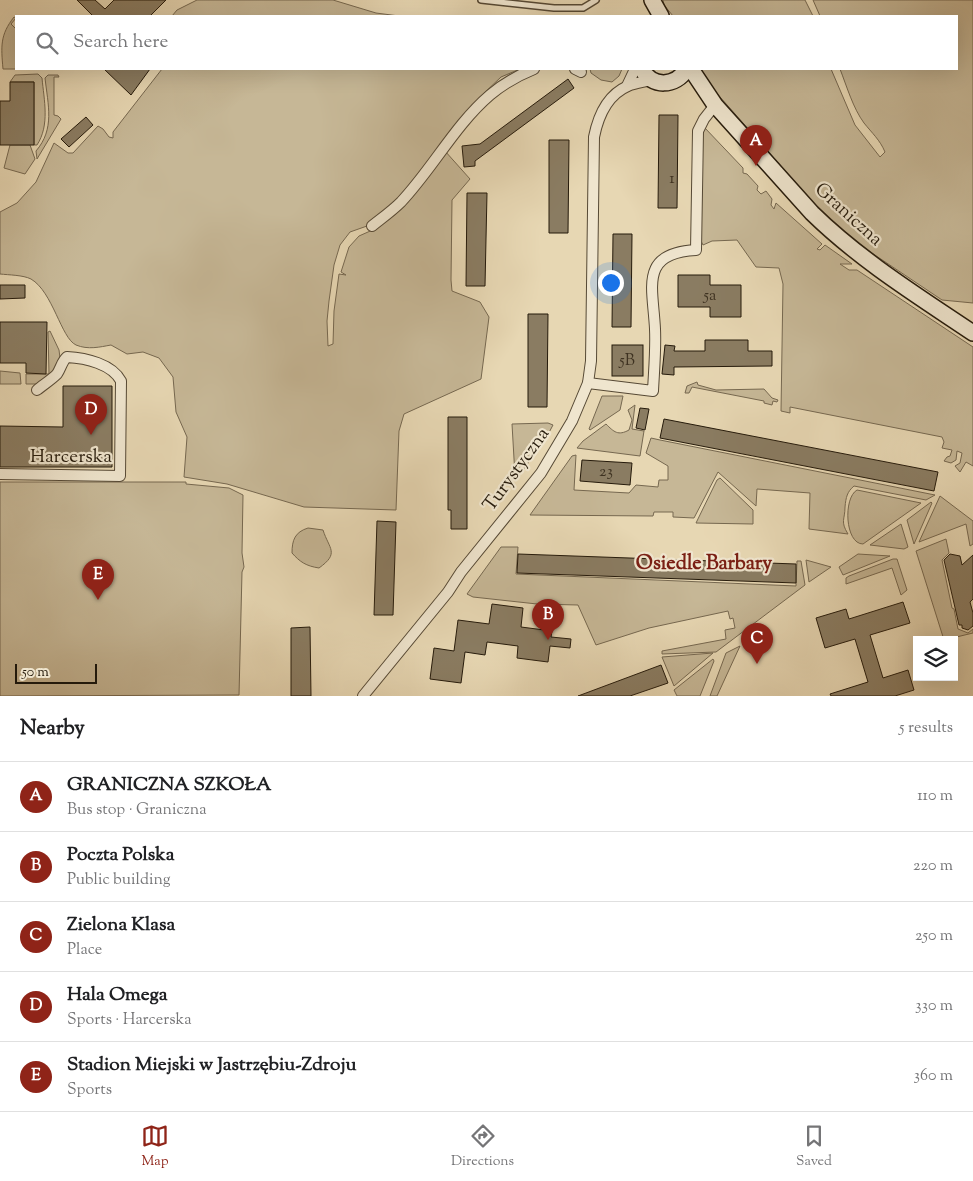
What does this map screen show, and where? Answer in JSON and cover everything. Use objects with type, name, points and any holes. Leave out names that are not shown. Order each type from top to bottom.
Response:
[{"type":"street","points":[[649,15],[651,0]]},
{"type":"street","points":[[651,0],[660,15]]},
{"type":"street","points":[[372,226],[402,201],[458,128],[490,95],[522,74],[532,70]]},
{"type":"street","name":"Turystyczna","points":[[627,86],[635,70]]},
{"type":"street","points":[[646,74],[659,83],[667,84],[682,76],[686,70]]},
{"type":"street","name":"Graniczna","points":[[691,70],[715,105],[828,229],[878,267],[973,333]]},
{"type":"street","name":"Turystyczna","points":[[363,696],[541,473],[572,421],[588,383],[591,361],[594,137],[600,113],[613,96],[646,74]]},
{"type":"street","name":"Graniczna","points":[[675,81],[715,105]]},
{"type":"street","points":[[588,383],[653,390],[655,332],[651,295],[654,270],[663,257],[682,250],[696,250],[698,131],[704,119],[715,105]]},
{"type":"street","name":"Harcerska","points":[[0,474],[120,476],[122,381],[118,374],[96,363],[80,358],[68,357],[63,361],[61,368],[55,376],[37,390]]},
{"type":"lane","points":[[481,0],[554,8],[583,8],[596,0]]},
{"type":"shaded area","points":[[197,0],[333,0],[376,13],[391,15],[173,15],[177,10]]},
{"type":"shaded area","points":[[663,0],[805,0],[812,15],[672,15],[664,5]]},
{"type":"shaded area","points":[[813,0],[973,0],[973,303],[942,300],[851,239],[825,216],[698,72],[698,70],[831,70],[855,125],[880,157],[885,152],[857,111],[840,70],[958,70],[958,15],[820,15]]},
{"type":"shaded area","points":[[15,18],[11,24],[15,28],[15,69],[3,69],[2,41],[9,23]]},
{"type":"shaded area","points":[[161,70],[518,70],[501,77],[482,95],[398,202],[376,217],[367,226],[350,232],[340,245],[334,265],[327,321],[328,346],[333,344],[334,311],[339,274],[346,275],[341,272],[349,247],[359,236],[377,228],[397,213],[445,151],[470,179],[452,200],[451,280],[452,291],[480,302],[489,317],[481,379],[404,414],[399,431],[396,510],[304,507],[227,484],[184,477],[187,437],[176,412],[173,377],[159,358],[143,352],[127,354],[111,345],[89,348],[76,345],[66,334],[39,285],[28,278],[0,274],[0,212],[17,203],[36,182],[54,143],[68,153],[73,153],[98,126],[109,137],[113,138],[113,132]]},
{"type":"shaded area","points":[[590,70],[622,70],[619,76],[612,82],[601,80],[591,73]]},
{"type":"shaded area","points":[[38,74],[42,78],[45,121],[41,137],[37,145],[34,145],[34,82],[10,82],[15,75]]},
{"type":"shaded area","points":[[48,75],[58,75],[59,77],[54,77],[54,115],[61,119],[37,159],[36,151],[42,143],[48,125],[49,116],[45,78]]},
{"type":"shaded area","points":[[704,127],[743,168],[743,173],[747,174],[758,186],[757,190],[761,194],[766,191],[772,199],[771,205],[774,209],[776,203],[822,244],[817,249],[820,250],[825,245],[852,264],[840,264],[849,270],[857,270],[973,347],[973,466],[966,462],[960,472],[955,466],[960,463],[962,453],[957,451],[956,460],[951,463],[944,461],[950,456],[952,450],[942,448],[944,442],[942,437],[790,407],[790,413],[781,411],[783,284],[779,268],[756,267],[737,240],[712,241],[703,245],[699,237],[700,139]]},
{"type":"shaded area","points":[[10,145],[30,145],[35,159],[25,174],[4,168]]},
{"type":"shaded area","points":[[50,331],[59,350],[61,366],[38,384],[26,384],[26,374],[49,374],[48,332]]},
{"type":"shaded area","points":[[0,371],[20,373],[21,384],[0,384]]},
{"type":"shaded area","points":[[697,382],[698,385],[716,390],[764,389],[772,398],[778,400],[777,402],[773,401],[772,405],[764,403],[764,401],[692,387],[689,393],[685,393],[687,386]]},
{"type":"shaded area","points":[[602,396],[623,396],[620,410],[590,430],[589,429]]},
{"type":"shaded area","points":[[635,405],[632,429],[644,431],[640,456],[577,448],[583,441],[606,424],[616,432],[622,433],[629,430],[632,420],[628,410]]},
{"type":"shaded area","points":[[548,423],[553,425],[545,440],[520,474],[515,476],[512,424]]},
{"type":"shaded area","points":[[651,438],[935,495],[926,500],[854,486],[848,493],[845,503],[844,523],[848,534],[809,529],[810,493],[757,489],[756,506],[718,472],[694,518],[673,517],[673,512],[654,512],[653,516],[530,515],[572,456],[576,455],[574,490],[629,493],[636,485],[658,487],[659,480],[668,480],[668,466],[646,453]]},
{"type":"shaded area","points":[[720,478],[753,510],[753,524],[696,523],[717,480]]},
{"type":"shaded area","points":[[0,482],[186,482],[186,484],[229,488],[243,495],[242,553],[244,567],[242,572],[239,695],[0,696]]},
{"type":"shaded area","points":[[857,490],[921,503],[863,544],[857,542],[852,537],[848,520],[849,502]]},
{"type":"shaded area","points":[[940,496],[973,521],[973,544],[970,546],[966,524],[919,542]]},
{"type":"shaded area","points":[[932,503],[914,544],[907,520]]},
{"type":"shaded area","points":[[901,524],[908,547],[904,549],[870,545]]},
{"type":"shaded area","points":[[308,528],[323,530],[331,550],[329,558],[319,568],[304,563],[292,553],[295,537]]},
{"type":"shaded area","points":[[946,539],[949,553],[942,560],[958,629],[968,633],[973,629],[973,633],[958,637],[943,636],[916,551]]},
{"type":"shaded area","points":[[501,547],[518,547],[516,574],[796,586],[797,561],[801,561],[805,585],[716,652],[662,654],[662,651],[726,639],[725,630],[735,628],[733,618],[730,619],[728,611],[649,628],[596,645],[578,605],[537,604],[473,597],[467,594]]},
{"type":"shaded area","points":[[858,554],[890,556],[843,575],[839,567]]},
{"type":"shaded area","points":[[897,559],[907,590],[901,595],[892,568],[846,584],[846,578],[849,576]]},
{"type":"shaded area","points":[[806,560],[831,567],[809,582]]},
{"type":"shaded area","points":[[740,646],[717,696],[710,696],[726,653]]},
{"type":"shaded area","points":[[713,653],[674,686],[662,657]]},
{"type":"shaded area","points":[[713,659],[714,661],[700,696],[677,696],[674,690]]},
{"type":"building","points":[[77,0],[95,0],[105,9],[114,0],[166,0],[151,15],[92,15]]},
{"type":"building","points":[[105,70],[149,70],[131,95]]},
{"type":"building","points":[[568,79],[574,88],[475,161],[475,166],[464,167],[462,146],[480,144]]},
{"type":"building","points":[[10,82],[34,82],[34,145],[0,145],[0,101],[10,101]]},
{"type":"building","points":[[659,115],[678,115],[677,208],[658,208]]},
{"type":"building","points":[[86,117],[93,125],[69,147],[61,139]]},
{"type":"building","points":[[549,140],[569,140],[568,233],[549,233]]},
{"type":"building","points":[[467,193],[487,193],[485,286],[466,286]]},
{"type":"building","points":[[613,234],[632,234],[631,327],[612,327]]},
{"type":"building","points":[[678,275],[710,275],[710,285],[741,285],[741,317],[710,317],[710,307],[678,307]]},
{"type":"building","points":[[0,285],[25,285],[25,298],[0,299]]},
{"type":"building","points":[[528,314],[548,314],[547,407],[528,407]]},
{"type":"building","points":[[0,322],[47,322],[46,374],[26,373],[26,363],[0,363]]},
{"type":"building","points":[[705,340],[748,340],[748,351],[772,351],[772,366],[674,367],[674,375],[662,374],[665,345],[675,346],[674,351],[705,351]]},
{"type":"building","points":[[612,345],[643,345],[643,376],[612,376]]},
{"type":"building","points":[[63,386],[112,386],[112,467],[0,467],[0,426],[63,427]]},
{"type":"building","points":[[640,408],[649,409],[645,430],[636,428]]},
{"type":"building","points":[[448,417],[467,417],[467,529],[451,529],[451,510],[448,510]]},
{"type":"building","points":[[664,419],[938,472],[934,491],[660,438]]},
{"type":"building","points":[[582,460],[632,463],[630,485],[580,481]]},
{"type":"building","points":[[377,521],[396,522],[393,615],[374,615]]},
{"type":"building","points":[[518,554],[796,564],[796,583],[517,573]]},
{"type":"building","points":[[950,554],[960,556],[962,565],[973,555],[973,599],[970,602],[973,613],[973,626],[968,630],[959,625],[944,560]]},
{"type":"building","points":[[903,602],[910,623],[870,635],[883,678],[908,670],[914,690],[895,696],[831,696],[830,694],[868,682],[855,639],[825,648],[816,618],[846,609],[849,619]]},
{"type":"building","points":[[492,604],[523,608],[521,627],[552,631],[551,637],[571,639],[570,648],[550,646],[548,662],[517,658],[518,646],[487,642],[485,655],[465,652],[461,683],[430,679],[434,648],[454,651],[458,620],[489,624]]},
{"type":"building","points":[[310,627],[311,696],[291,696],[291,628]]},
{"type":"building","points":[[661,665],[668,683],[630,696],[578,696]]},
{"type":"place","name":"GRANICZNA SZKOŁA","points":[[756,166]]},
{"type":"place","name":"Hala Omega","points":[[91,435]]},
{"type":"place","name":"Stadion Miejski w Jastrzębiu-Zdroju","points":[[98,600]]},
{"type":"place","name":"Poczta Polska","points":[[548,640]]},
{"type":"place","name":"Zielona Klasa","points":[[757,664]]},
{"type":"district","name":"Osiedle Barbary","points":[[704,564]]}]
